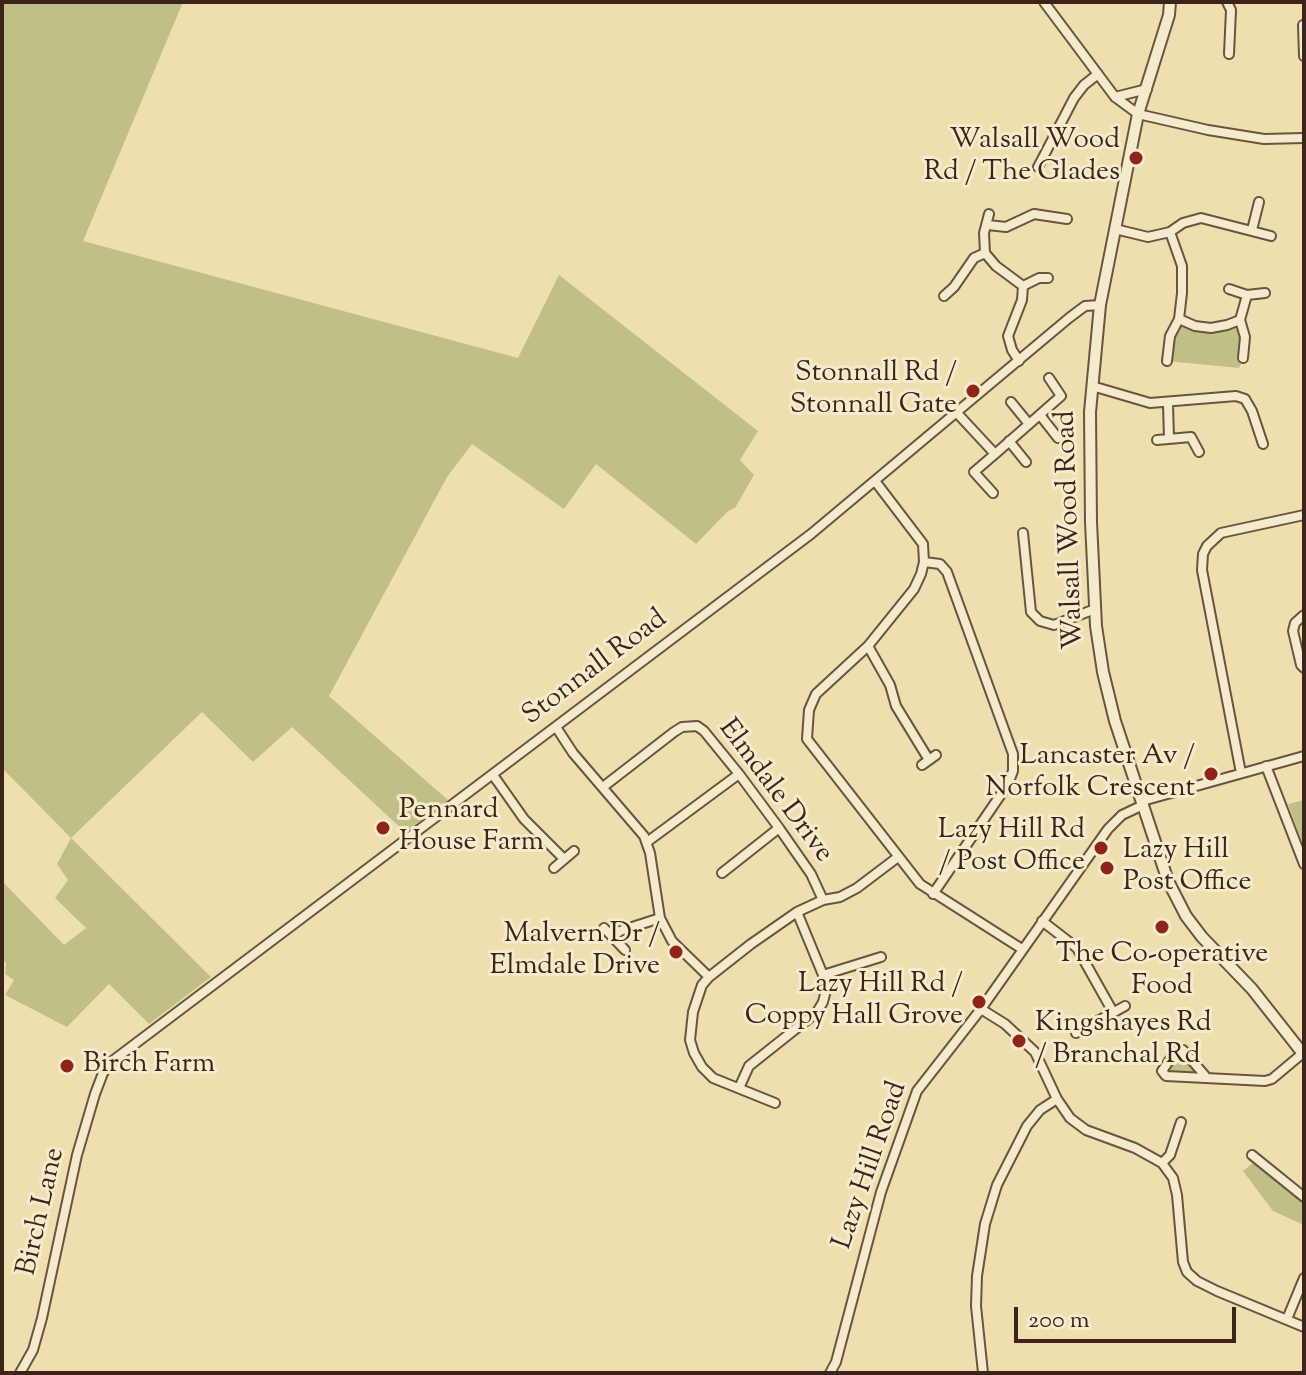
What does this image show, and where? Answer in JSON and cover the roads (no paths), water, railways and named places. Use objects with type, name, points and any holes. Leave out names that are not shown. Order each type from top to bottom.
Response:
[{"type":"street","points":[[1044,2],[1115,97],[1138,114],[1264,139],[1304,138]]},
{"type":"street","name":"Walsall Wood Road","points":[[1170,2],[1138,114],[1100,305],[1092,386],[1091,522],[1095,609],[1103,672],[1141,806],[1168,881],[1186,916],[1252,989],[1304,1054]]},
{"type":"street","points":[[1227,2],[1231,10],[1229,54]]},
{"type":"street","points":[[1303,25],[1304,56]]},
{"type":"street","points":[[1038,167],[1074,98],[1098,74]]},
{"type":"street","points":[[1115,97],[1147,89]]},
{"type":"street","points":[[1252,230],[1259,202]]},
{"type":"street","points":[[1056,216],[1060,204]]},
{"type":"street","points":[[989,214],[984,233],[985,253],[996,266],[1023,286]]},
{"type":"street","points":[[988,225],[1006,227],[1034,214],[1067,219]]},
{"type":"street","points":[[1115,229],[1148,237],[1170,232],[1183,223],[1201,218],[1271,236]]},
{"type":"street","points":[[1167,361],[1170,336],[1179,319],[1182,266],[1170,232]]},
{"type":"street","points":[[944,296],[974,258],[985,253]]},
{"type":"street","points":[[1023,286],[1030,281],[1048,278]]},
{"type":"street","points":[[1019,361],[1008,336],[1022,300],[1023,286]]},
{"type":"street","points":[[954,287],[962,295]]},
{"type":"street","points":[[1229,289],[1247,295],[1265,293]]},
{"type":"street","points":[[1243,358],[1245,337],[1240,320],[1247,295]]},
{"type":"street","name":"Stonnall Road","points":[[111,1062],[811,534],[1085,306],[1100,305]]},
{"type":"street","points":[[1179,319],[1195,326],[1211,328],[1240,320]]},
{"type":"street","points":[[993,493],[974,472],[1061,396],[1049,378]]},
{"type":"street","points":[[1092,386],[1150,403],[1168,404],[1236,396],[1245,399],[1263,444]]},
{"type":"street","points":[[1011,402],[1029,424]]},
{"type":"street","points":[[1168,404],[1169,438]]},
{"type":"street","points":[[957,413],[995,454]]},
{"type":"street","points":[[1040,415],[1058,438]]},
{"type":"street","points":[[1157,440],[1191,437],[1199,452]]},
{"type":"street","points":[[1009,441],[1026,462]]},
{"type":"street","points":[[875,481],[923,544],[924,562],[914,589],[868,646],[816,694],[809,710],[807,739],[920,884],[1022,949]]},
{"type":"street","points":[[1241,773],[1202,570],[1203,554],[1221,533],[1304,515]]},
{"type":"street","points":[[1023,533],[1020,550],[1031,612],[1040,621],[1054,625],[1095,609]]},
{"type":"street","points":[[924,562],[940,564],[947,572],[1013,754],[1013,771],[1008,784],[933,894]]},
{"type":"street","points":[[1304,615],[1295,623],[1293,631],[1304,668]]},
{"type":"street","points":[[868,646],[890,685],[896,706],[929,760]]},
{"type":"street","name":"Elmdale Drive","points":[[603,787],[674,732],[690,725],[704,731],[779,828],[811,874],[823,900]]},
{"type":"street","points":[[556,727],[573,753],[647,842],[660,918],[672,941],[709,977]]},
{"type":"street","name":"Lazy Hill Road","points":[[830,1373],[840,1348],[881,1192],[917,1091],[981,1009],[1108,829],[1122,815],[1141,806],[1146,800],[1304,756]]},
{"type":"street","points":[[1266,766],[1304,864]]},
{"type":"street","points":[[647,842],[739,774]]},
{"type":"street","points":[[493,775],[524,819],[564,859]]},
{"type":"street","points":[[724,868],[779,828]]},
{"type":"street","points":[[554,868],[574,851]]},
{"type":"street","points":[[775,1103],[713,1078],[702,1067],[690,1040],[697,996],[709,977],[797,912],[857,888],[898,857]]},
{"type":"street","points":[[739,1088],[749,1066],[817,1012],[826,990],[823,975],[797,912]]},
{"type":"street","points":[[614,936],[620,931],[660,918]]},
{"type":"street","points":[[1042,921],[1077,948],[1113,1012]]},
{"type":"street","points":[[604,928],[625,950]]},
{"type":"street","points":[[823,975],[881,956]]},
{"type":"street","points":[[1076,1033],[1125,1006]]},
{"type":"street","points":[[981,1009],[1022,1037],[1035,1052],[1057,1099],[1070,1118],[1086,1130],[1135,1148],[1162,1163],[1173,1178],[1177,1195],[1183,1262],[1187,1272],[1197,1281],[1304,1327]]},
{"type":"street","points":[[1207,1078],[1183,1050],[1176,1051],[1162,1071],[1166,1076],[1207,1078],[1269,1080],[1304,1054]]},
{"type":"street","name":"Birch Lane","points":[[20,1373],[33,1350],[42,1318],[77,1155],[95,1094],[111,1062]]},
{"type":"street","points":[[983,1373],[976,1306],[985,1224],[997,1185],[1027,1126],[1040,1110],[1057,1099]]},
{"type":"street","points":[[1162,1163],[1170,1155],[1181,1121]]},
{"type":"street","points":[[1244,1165],[1253,1153],[1304,1197]]},
{"type":"street","points":[[1287,1319],[1304,1278]]},
{"type":"place","name":"Walsall Wood Rd / The Glades","points":[[1136,158]]},
{"type":"place","name":"Stonnall Rd / Stonnall Gate","points":[[973,391]]},
{"type":"place","name":"Lancaster Av / Norfolk Crescent","points":[[1211,774]]},
{"type":"place","name":"Pennard House Farm","points":[[383,828]]},
{"type":"place","name":"Lazy Hill Rd / Post Office","points":[[1101,848]]},
{"type":"place","name":"Lazy Hill Post Office","points":[[1107,868]]},
{"type":"place","name":"The Co-operative Food","points":[[1162,927]]},
{"type":"place","name":"Malvern Dr / Elmdale Drive","points":[[676,952]]},
{"type":"place","name":"Lazy Hill Rd / Coppy Hall Grove","points":[[979,1002]]},
{"type":"place","name":"Kingshayes Rd / Branchal Rd","points":[[1019,1041]]},
{"type":"place","name":"Birch Farm","points":[[67,1066]]}]
